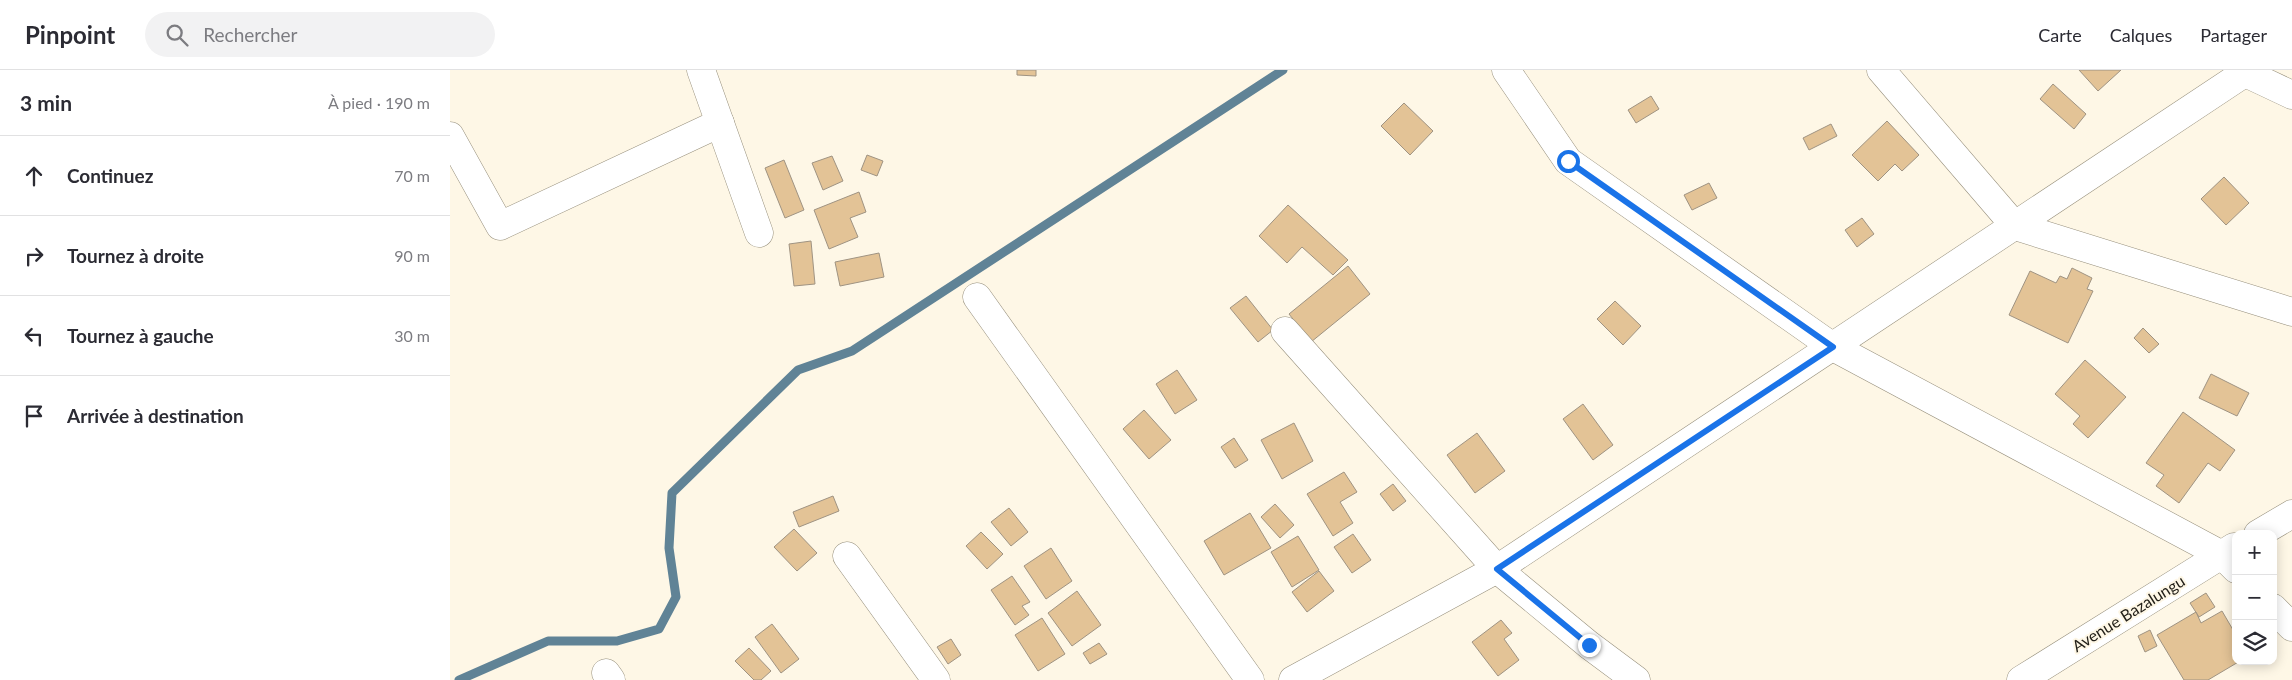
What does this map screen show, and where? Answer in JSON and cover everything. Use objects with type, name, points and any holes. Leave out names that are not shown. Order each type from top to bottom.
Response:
[{"type":"street","points":[[701,70],[759,233]]},
{"type":"street","points":[[1506,70],[1568,161],[1833,347],[2231,557]]},
{"type":"street","points":[[1881,70],[2015,226],[2292,312]]},
{"type":"street","points":[[1293,680],[1497,569],[2015,226],[2244,71],[2292,96]]},
{"type":"street","points":[[450,136],[500,226],[720,122]]},
{"type":"street","points":[[977,297],[1250,680]]},
{"type":"street","points":[[1285,331],[1497,569],[1589,645],[1636,680]]},
{"type":"street","points":[[2265,530],[2292,514]]},
{"type":"street","points":[[847,556],[936,680]]},
{"type":"street","name":"Avenue Bazalungu","points":[[2021,680],[2231,557]]},
{"type":"street","points":[[2277,612],[2292,627]]},
{"type":"building","points":[[1017,70],[1036,70],[1036,76],[1017,75]]},
{"type":"building","points":[[2079,70],[2121,70],[2098,91]]},
{"type":"building","points":[[2053,84],[2086,114],[2074,129],[2040,99]]},
{"type":"building","points":[[1651,96],[1659,109],[1636,123],[1628,110]]},
{"type":"building","points":[[1404,103],[1433,131],[1410,155],[1381,126]]},
{"type":"building","points":[[1887,121],[1919,155],[1902,171],[1895,164],[1878,181],[1852,155]]},
{"type":"building","points":[[1831,124],[1837,136],[1809,150],[1803,138]]},
{"type":"building","points":[[867,155],[883,161],[877,176],[861,170]]},
{"type":"building","points":[[832,156],[843,181],[823,190],[812,163]]},
{"type":"building","points":[[784,160],[804,210],[785,218],[765,168]]},
{"type":"building","points":[[2224,177],[2249,203],[2226,225],[2201,199]]},
{"type":"building","points":[[1709,183],[1717,198],[1692,210],[1684,195]]},
{"type":"building","points":[[859,192],[866,212],[850,218],[858,237],[829,249],[814,210]]},
{"type":"building","points":[[1288,205],[1348,260],[1333,275],[1302,247],[1287,263],[1259,236]]},
{"type":"building","points":[[1862,218],[1874,234],[1857,247],[1845,230]]},
{"type":"building","points":[[811,241],[815,284],[794,286],[789,244]]},
{"type":"building","points":[[879,253],[884,277],[840,286],[835,262]]},
{"type":"building","points":[[1348,266],[1370,294],[1311,342],[1289,314]]},
{"type":"building","points":[[2072,268],[2092,278],[2087,289],[2093,291],[2068,343],[2009,315],[2030,271],[2056,283],[2060,276],[2067,279]]},
{"type":"building","points":[[1246,296],[1273,330],[1258,342],[1230,308]]},
{"type":"building","points":[[1615,301],[1641,326],[1623,345],[1597,319]]},
{"type":"building","points":[[2143,328],[2159,344],[2149,353],[2134,338]]},
{"type":"building","points":[[2085,360],[2126,397],[2088,438],[2073,424],[2080,416],[2055,394]]},
{"type":"building","points":[[1177,370],[1197,400],[1175,414],[1156,384]]},
{"type":"building","points":[[2211,374],[2249,393],[2237,416],[2199,398]]},
{"type":"building","points":[[1583,404],[1613,445],[1593,460],[1563,419]]},
{"type":"building","points":[[1144,410],[1171,440],[1149,459],[1123,429]]},
{"type":"building","points":[[2183,412],[2235,450],[2220,471],[2208,463],[2179,503],[2156,486],[2164,475],[2146,463]]},
{"type":"building","points":[[1294,423],[1313,461],[1282,479],[1261,440]]},
{"type":"building","points":[[1477,433],[1505,471],[1475,493],[1447,455]]},
{"type":"building","points":[[1234,438],[1248,460],[1235,468],[1221,447]]},
{"type":"building","points":[[1344,472],[1357,492],[1340,502],[1353,523],[1333,536],[1307,494]]},
{"type":"building","points":[[1393,484],[1406,501],[1393,511],[1380,494]]},
{"type":"building","points":[[833,496],[839,511],[799,527],[793,512]]},
{"type":"building","points":[[1275,504],[1294,525],[1280,538],[1261,517]]},
{"type":"building","points":[[1009,508],[1028,532],[1011,546],[991,522]]},
{"type":"building","points":[[1250,513],[1271,548],[1224,575],[1204,541]]},
{"type":"building","points":[[794,529],[817,553],[797,571],[774,547]]},
{"type":"building","points":[[981,532],[1003,554],[987,569],[966,546]]},
{"type":"building","points":[[1353,534],[1371,560],[1352,573],[1334,547]]},
{"type":"building","points":[[1298,536],[1319,570],[1292,587],[1271,552]]},
{"type":"building","points":[[1051,548],[1072,581],[1046,599],[1024,566]]},
{"type":"building","points":[[1319,571],[1334,591],[1307,612],[1292,592]]},
{"type":"building","points":[[1012,576],[1030,602],[1022,606],[1029,615],[1015,625],[991,590]]},
{"type":"building","points":[[1077,591],[1101,625],[1072,646],[1048,613]]},
{"type":"building","points":[[2206,593],[2215,607],[2199,617],[2190,603]]},
{"type":"building","points":[[2222,611],[2232,628],[2233,665],[2208,680],[2184,680],[2157,635],[2196,612],[2201,623]]},
{"type":"building","points":[[1042,618],[1065,654],[1038,671],[1015,635]]},
{"type":"building","points":[[1501,620],[1512,633],[1504,639],[1519,660],[1498,676],[1472,642]]},
{"type":"building","points":[[772,624],[799,659],[781,673],[755,637]]},
{"type":"building","points":[[2150,630],[2157,646],[2145,652],[2138,636]]},
{"type":"building","points":[[951,639],[961,655],[948,664],[937,647]]},
{"type":"building","points":[[1099,643],[1107,654],[1090,664],[1083,653]]},
{"type":"building","points":[[749,648],[771,671],[761,680],[754,680],[735,661]]},
{"type":"waterway","points":[[459,680],[548,641],[617,641],[659,629],[676,597],[669,548],[672,493],[798,370],[852,351],[1283,70]]},
{"type":"route","points":[[1568,161],[1833,347],[1497,569],[1589,645]]}]
